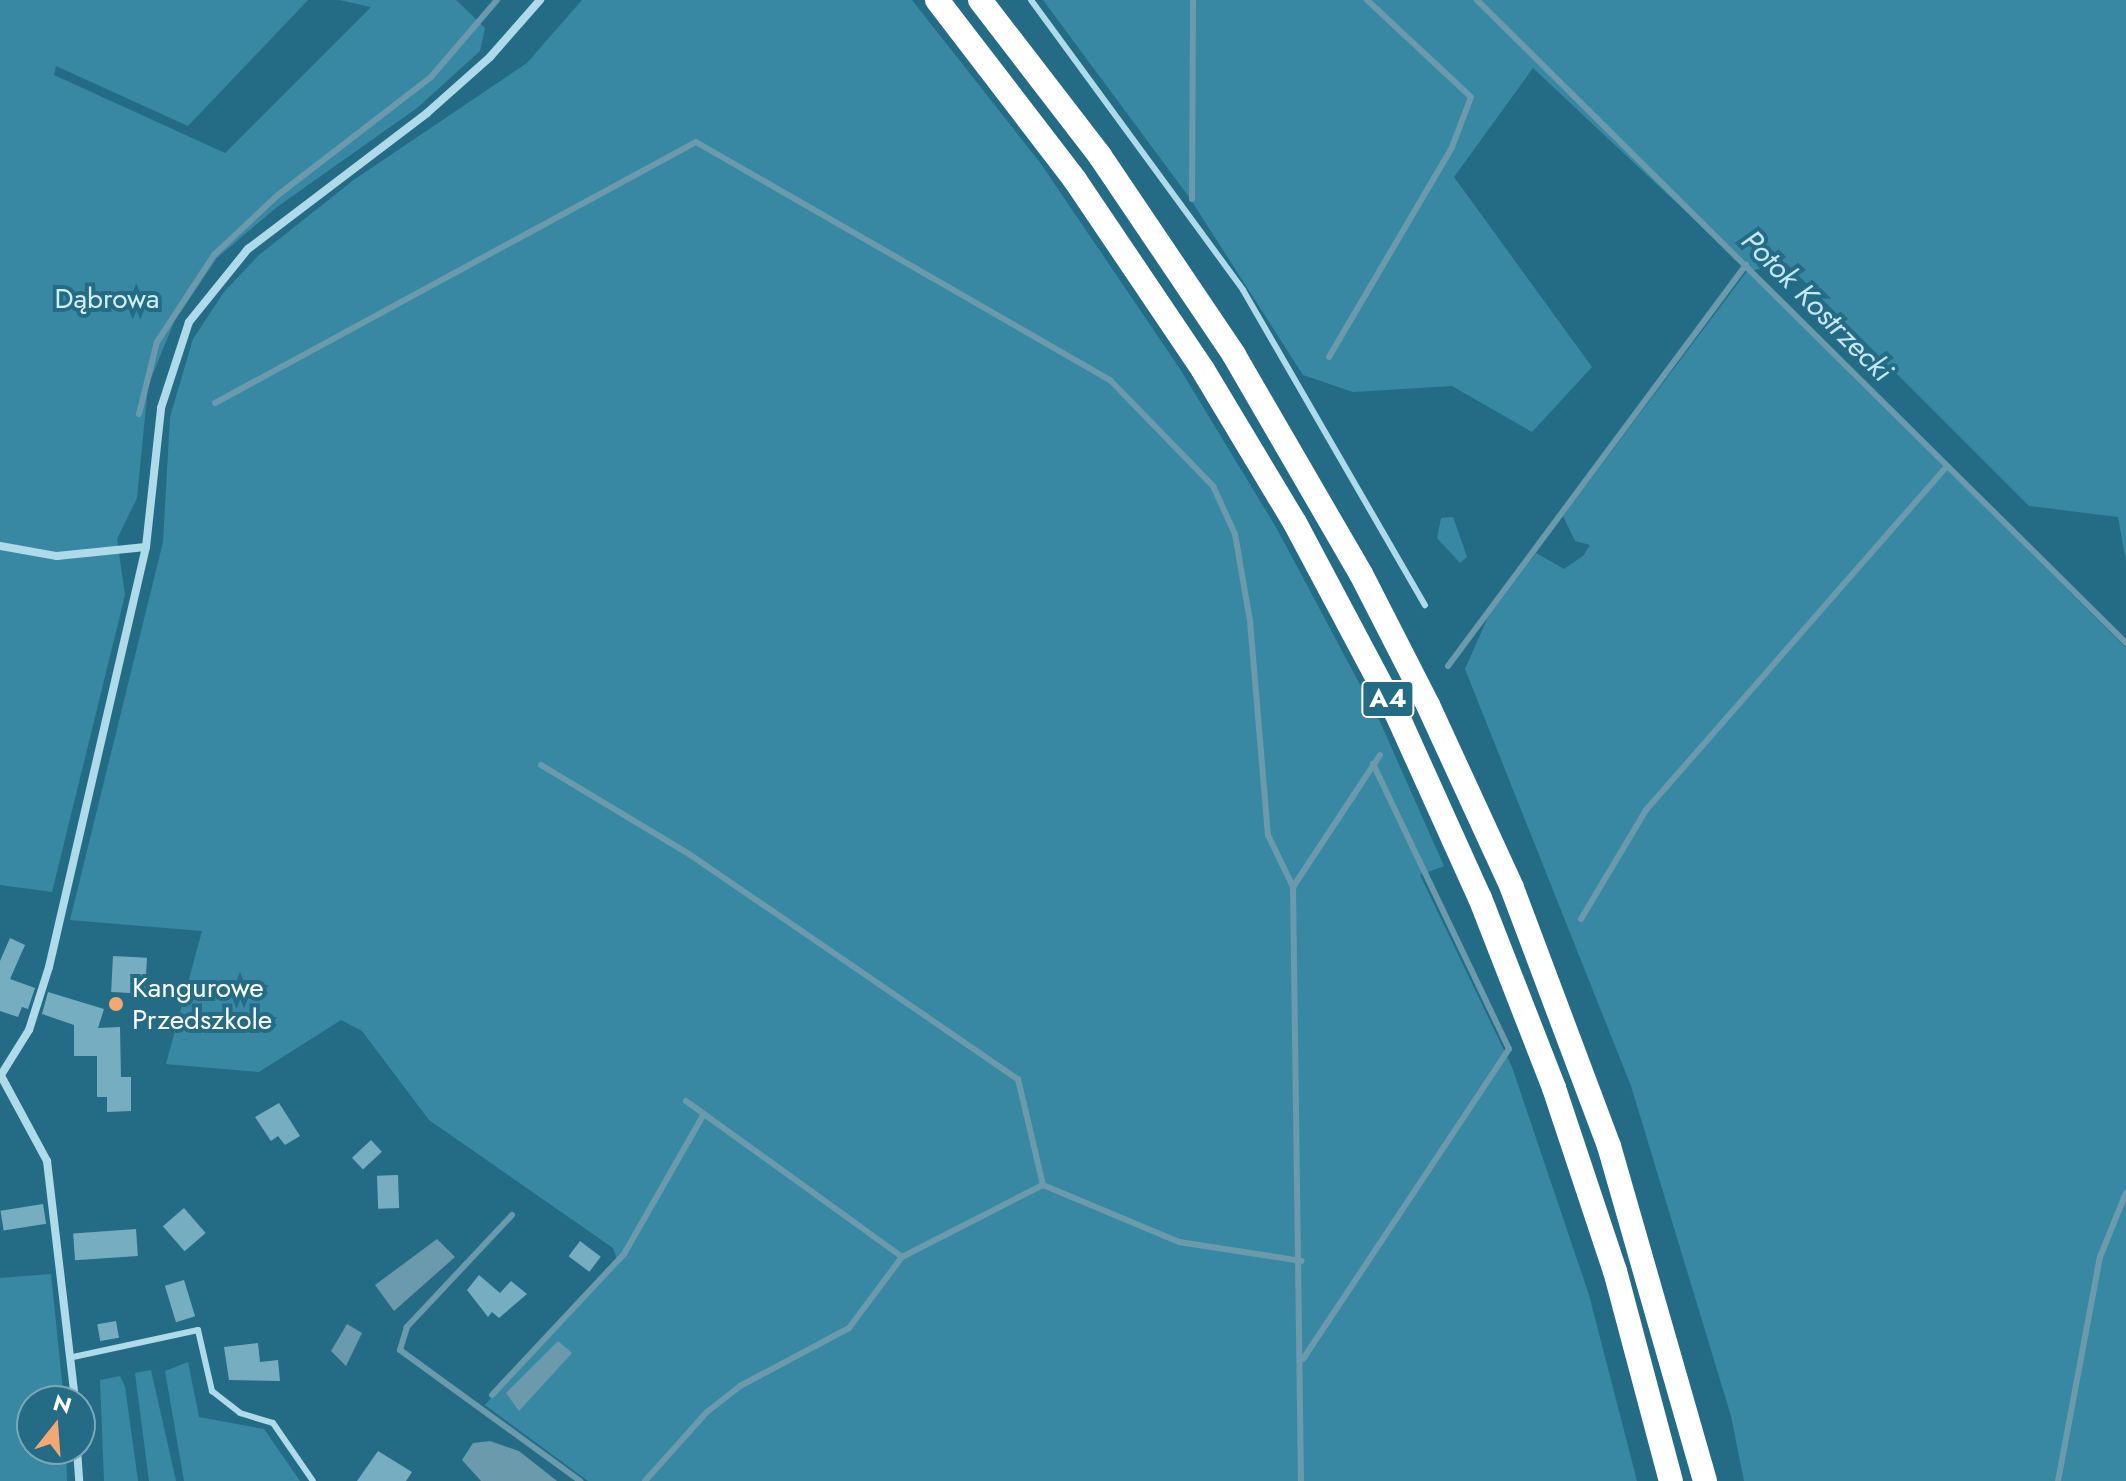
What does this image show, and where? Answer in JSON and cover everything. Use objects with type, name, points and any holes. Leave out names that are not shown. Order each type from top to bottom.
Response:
[{"type":"highway","name":"A4","points":[[937,0],[1075,180],[1196,358],[1295,523],[1399,719],[1504,957],[1577,1153],[1671,1481]]},
{"type":"highway","name":"A4","points":[[980,0],[1100,156],[1200,303],[1310,482],[1409,666],[1512,888],[1563,1016],[1643,1251],[1705,1481]]},
{"type":"street","points":[[74,1385],[47,1161],[0,1074],[29,1030],[49,967],[146,547],[161,408],[189,322],[248,249],[427,113],[490,57],[540,0]]},
{"type":"street","points":[[0,546],[57,556],[146,547]]},
{"type":"lane","points":[[1031,0],[1243,290],[1425,605]]},
{"type":"lane","points":[[73,1357],[198,1330],[212,1391],[240,1413],[273,1423],[313,1481]]},
{"type":"green space","name":"Dąbrowa","points":[[0,0],[308,0],[188,126],[56,66],[54,75],[225,153],[371,7],[339,0],[456,0],[485,28],[480,51],[417,108],[277,207],[217,258],[174,322],[148,386],[137,498],[117,539],[125,595],[52,892],[0,885]]},
{"type":"green space","points":[[582,0],[912,0],[1041,164],[1180,369],[1277,529],[1381,724],[1444,866],[1420,875],[1512,1067],[1589,1295],[1637,1481],[588,1481],[485,1405],[617,1259],[613,1248],[429,1120],[362,1031],[341,1020],[259,1072],[166,1064],[202,931],[70,920],[163,542],[170,417],[193,339],[224,292],[259,255],[355,179],[527,63]]},
{"type":"green space","points":[[1043,0],[2126,0],[2126,561],[2118,517],[2029,506],[1786,263],[1749,271],[2126,648],[2126,1481],[1744,1481],[1731,1416],[1631,1086],[1465,669],[1488,617],[1536,553],[1564,569],[1583,556],[1590,545],[1575,541],[1563,516],[1748,270],[1533,68],[1454,177],[1592,367],[1532,432],[1452,386],[1353,392],[1303,375],[1189,197]]},
{"type":"green space","points":[[1453,517],[1467,557],[1460,563],[1437,538],[1441,518]]},
{"type":"green space","points":[[51,1274],[62,1385],[16,1385],[16,1465],[66,1465],[67,1481],[0,1481],[0,1278]]},
{"type":"green space","points":[[188,1362],[199,1417],[264,1429],[300,1481],[184,1481],[165,1371]]},
{"type":"green space","points":[[151,1370],[176,1481],[149,1481],[135,1373]]},
{"type":"green space","points":[[120,1376],[125,1387],[138,1481],[104,1481],[100,1380]]},
{"type":"shaded area","points":[[437,1239],[455,1257],[394,1311],[375,1285]]},
{"type":"shaded area","points":[[347,1324],[362,1333],[346,1366],[331,1351]]},
{"type":"shaded area","points":[[558,1341],[572,1353],[519,1411],[506,1393]]},
{"type":"shaded area","points":[[490,1441],[519,1451],[557,1481],[481,1481],[462,1460],[473,1443]]},
{"type":"building","points":[[10,938],[25,945],[10,979],[35,988],[28,1009],[22,1007],[18,1017],[0,1011],[0,961]]},
{"type":"building","points":[[113,956],[147,958],[145,994],[111,992]]},
{"type":"building","points":[[48,992],[104,1009],[98,1028],[120,1027],[121,1077],[131,1077],[131,1111],[107,1112],[107,1097],[97,1097],[97,1056],[74,1056],[74,1025],[42,1014]]},
{"type":"building","points":[[279,1103],[300,1136],[285,1145],[278,1136],[271,1141],[255,1117]]},
{"type":"building","points":[[371,1140],[382,1152],[363,1169],[352,1158]]},
{"type":"building","points":[[398,1175],[399,1208],[378,1209],[377,1176]]},
{"type":"building","points":[[43,1204],[46,1224],[4,1230],[1,1211]]},
{"type":"building","points":[[184,1208],[206,1233],[185,1251],[163,1226]]},
{"type":"building","points":[[136,1229],[138,1256],[75,1260],[73,1233]]},
{"type":"building","points":[[580,1241],[601,1257],[589,1272],[569,1256]]},
{"type":"building","points":[[479,1275],[500,1293],[511,1281],[527,1294],[499,1318],[492,1312],[488,1317],[467,1290]]},
{"type":"building","points":[[184,1280],[195,1316],[176,1322],[165,1286]]},
{"type":"building","points":[[116,1321],[119,1338],[100,1341],[97,1324]]},
{"type":"building","points":[[258,1343],[260,1362],[278,1360],[280,1381],[229,1380],[224,1347]]},
{"type":"building","points":[[378,1451],[412,1472],[406,1481],[357,1481]]},
{"type":"waterway","points":[[139,414],[157,342],[214,255],[278,195],[431,77],[497,0]]},
{"type":"waterway","points":[[1192,199],[1193,0]]},
{"type":"waterway","points":[[1329,357],[1452,147],[1471,97],[1367,0]]},
{"type":"waterway","name":"Potok Kostrzecki","points":[[1477,0],[2126,643]]},
{"type":"waterway","points":[[215,403],[696,142],[1110,380],[1213,486],[1235,534],[1250,621],[1268,835],[1293,887],[1301,1481]]},
{"type":"waterway","points":[[1448,666],[1746,265]]},
{"type":"waterway","points":[[1581,919],[1646,810],[1947,466]]},
{"type":"waterway","points":[[1293,887],[1380,755]]},
{"type":"waterway","points":[[1303,1359],[1509,1049],[1373,764]]},
{"type":"waterway","points":[[541,765],[689,854],[1018,1079],[1043,1185]]},
{"type":"waterway","points":[[686,1101],[902,1257]]},
{"type":"waterway","points":[[492,1395],[624,1254],[704,1114]]},
{"type":"waterway","points":[[1043,1185],[1179,1242],[1302,1261]]},
{"type":"waterway","points":[[645,1481],[707,1412],[740,1386],[849,1328],[902,1257],[1043,1185]]},
{"type":"waterway","points":[[2058,1481],[2100,1257],[2126,1193]]},
{"type":"waterway","points":[[512,1215],[407,1327],[400,1350],[580,1481]]},
{"type":"place","name":"Kangurowe Przedszkole","points":[[116,1004]]}]
